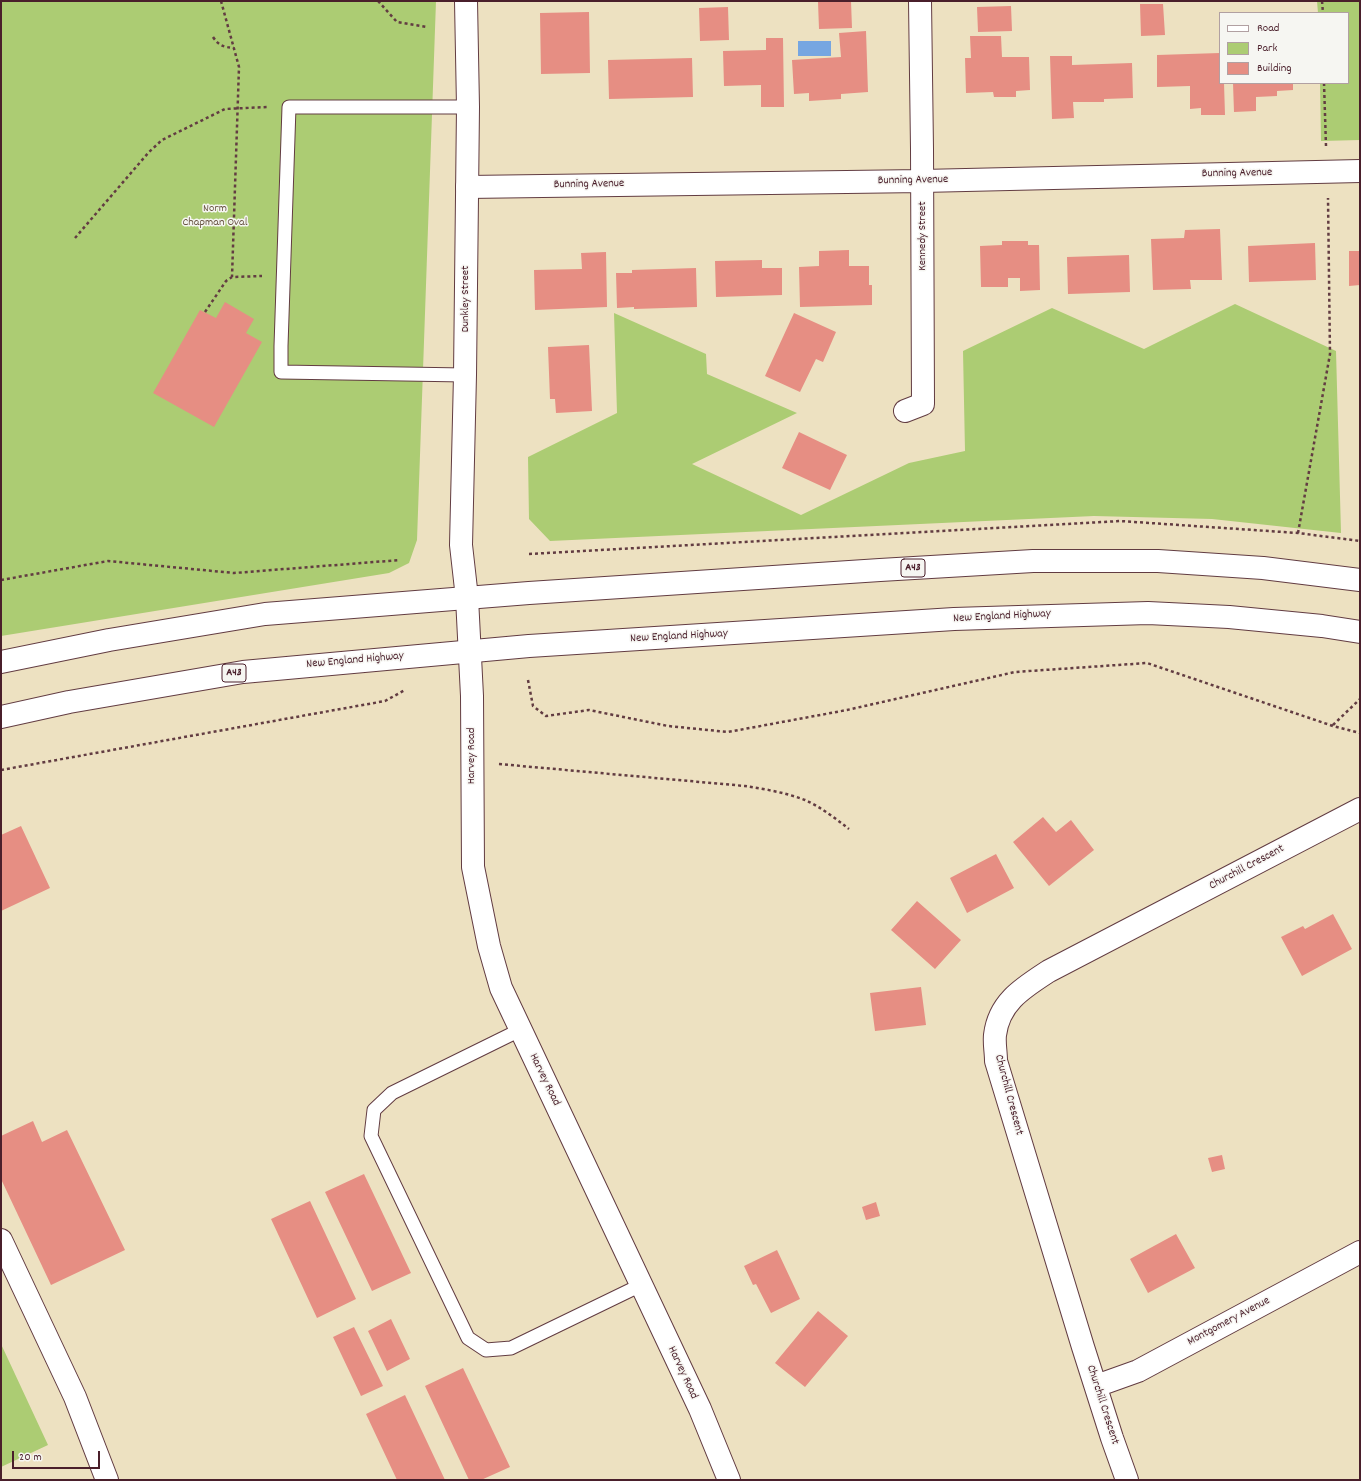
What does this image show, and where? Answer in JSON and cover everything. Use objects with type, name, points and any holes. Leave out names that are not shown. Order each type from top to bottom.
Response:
[{"type":"main road","name":"Dunkley Street","points":[[466,1],[468,107],[462,545],[466,598]]},
{"type":"main road","name":"Kennedy Street","points":[[905,411],[923,404],[920,1]]},
{"type":"main road","name":"Bunning Avenue","points":[[467,187],[922,181],[1360,171]]},
{"type":"main road","name":"A43","points":[[1,662],[109,640],[265,614],[466,598],[872,570],[1033,561],[1158,561],[1264,568],[1360,580]]},
{"type":"main road","name":"Harvey Road","points":[[466,598],[472,696],[473,867],[489,946],[501,988],[700,1409],[729,1480]]},
{"type":"main road","name":"New England Highway","points":[[1,717],[68,702],[243,672],[528,646],[954,619],[1100,613],[1148,613],[1229,617],[1322,626],[1360,632]]},
{"type":"main road","name":"Churchill Crescent","points":[[1127,1480],[1083,1347],[996,1060],[995,1036],[1000,1015],[1011,999],[1049,971],[1360,809]]},
{"type":"main road","points":[[1,1240],[75,1397],[107,1480]]},
{"type":"main road","name":"Montgomery Avenue","points":[[1096,1386],[1138,1371],[1360,1252]]},
{"type":"lane","points":[[465,375],[282,372],[281,346],[282,276],[289,107],[468,107]]},
{"type":"lane","points":[[520,1030],[392,1093],[374,1110],[370,1136],[468,1338],[486,1350],[511,1348],[641,1285]]},
{"type":"path","points":[[221,1],[239,67],[232,277]]},
{"type":"path","points":[[378,1],[397,22],[427,27]]},
{"type":"path","points":[[1322,1],[1323,12]]},
{"type":"path","points":[[213,37],[218,44],[224,48],[234,48]]},
{"type":"path","points":[[1324,84],[1326,146]]},
{"type":"path","points":[[75,238],[149,152],[162,140],[226,109],[289,107]]},
{"type":"path","points":[[1298,532],[1330,354],[1328,172]]},
{"type":"path","points":[[205,312],[226,281],[232,277],[282,276]]},
{"type":"path","points":[[529,554],[1120,521],[1298,532],[1360,541]]},
{"type":"path","points":[[1,580],[108,561],[234,573],[400,560]]},
{"type":"path","points":[[528,680],[532,706],[546,716],[589,710],[668,726],[728,732],[847,710],[1014,672],[1147,663],[1333,726],[1360,733]]},
{"type":"path","points":[[1,770],[385,702],[405,690]]},
{"type":"path","points":[[1333,726],[1360,699]]},
{"type":"path","points":[[472,765],[504,764],[730,785],[768,790],[805,800],[831,815],[849,829]]},
{"type":"green space","name":"Norm Chapman Oval","points":[[1,1],[436,1],[417,540],[409,563],[389,573],[1,636]]},
{"type":"green space","points":[[1317,1],[1360,1],[1360,140],[1321,141],[1320,84],[1349,84],[1349,12],[1318,12]]},
{"type":"green space","points":[[1235,304],[1336,351],[1341,533],[1212,519],[1094,516],[550,541],[529,519],[528,457],[617,413],[614,313],[706,354],[707,374],[797,413],[692,464],[801,515],[909,463],[965,451],[963,351],[1052,308],[1144,349]]},
{"type":"green space","points":[[1,1344],[48,1445],[1,1467]]},
{"type":"water","points":[[798,41],[831,41],[831,56],[798,56]]},
{"type":"building","points":[[851,1],[852,28],[819,29],[818,2]]},
{"type":"building","points":[[1140,4],[1163,4],[1165,35],[1141,36]]},
{"type":"building","points":[[1011,6],[1012,31],[978,32],[977,7]]},
{"type":"building","points":[[728,7],[729,40],[700,41],[699,8]]},
{"type":"building","points":[[589,12],[590,73],[541,74],[540,13]]},
{"type":"building","points":[[866,31],[868,92],[841,94],[841,99],[809,101],[809,93],[794,94],[792,60],[841,57],[839,33]]},
{"type":"building","points":[[970,36],[1001,36],[1002,57],[1029,57],[1030,90],[1016,91],[1016,97],[994,97],[993,92],[966,93],[965,58],[971,58]]},
{"type":"building","points":[[766,38],[783,38],[784,107],[761,107],[761,85],[724,86],[723,51],[766,50]]},
{"type":"building","points":[[1219,53],[1219,84],[1224,84],[1225,115],[1201,115],[1201,108],[1190,109],[1190,86],[1157,87],[1157,55]]},
{"type":"building","points":[[1050,56],[1072,56],[1072,65],[1132,63],[1133,98],[1104,99],[1104,102],[1073,102],[1074,118],[1052,119]]},
{"type":"building","points":[[692,58],[693,97],[609,99],[608,60]]},
{"type":"building","points":[[1233,84],[1293,84],[1293,90],[1277,91],[1277,96],[1256,97],[1256,111],[1234,112]]},
{"type":"building","points":[[1220,229],[1222,280],[1190,280],[1191,289],[1153,290],[1151,239],[1184,238],[1185,230]]},
{"type":"building","points":[[1002,241],[1028,241],[1028,245],[1039,245],[1040,290],[1020,291],[1020,278],[1008,278],[1008,287],[981,287],[980,246],[1002,245]]},
{"type":"building","points":[[1315,243],[1316,280],[1249,282],[1248,246]]},
{"type":"building","points":[[849,250],[849,266],[869,266],[869,285],[872,285],[872,305],[800,307],[799,267],[819,266],[819,251]]},
{"type":"building","points":[[1349,251],[1360,251],[1360,285],[1349,286]]},
{"type":"building","points":[[606,252],[607,307],[535,310],[534,270],[582,269],[581,253]]},
{"type":"building","points":[[1129,255],[1130,292],[1068,294],[1067,257]]},
{"type":"building","points":[[762,260],[762,268],[782,268],[782,295],[716,297],[715,261]]},
{"type":"building","points":[[696,268],[697,307],[634,309],[634,307],[617,308],[616,273],[632,273],[632,270]]},
{"type":"building","points":[[225,302],[254,319],[246,333],[262,342],[214,427],[153,393],[200,310],[216,318]]},
{"type":"building","points":[[794,313],[836,332],[823,362],[816,359],[800,392],[765,376]]},
{"type":"building","points":[[589,345],[592,411],[556,413],[555,399],[550,399],[548,347]]},
{"type":"building","points":[[799,432],[847,455],[830,490],[782,468]]},
{"type":"building","points":[[1043,817],[1056,832],[1071,820],[1094,850],[1049,886],[1013,842]]},
{"type":"building","points":[[21,826],[50,888],[1,911],[1,835]]},
{"type":"building","points":[[996,854],[1014,888],[967,913],[950,878]]},
{"type":"building","points":[[917,901],[961,940],[935,969],[891,930]]},
{"type":"building","points":[[1333,914],[1352,949],[1302,976],[1281,937],[1303,926],[1305,929]]},
{"type":"building","points":[[921,987],[926,1025],[875,1031],[870,993]]},
{"type":"building","points":[[33,1121],[42,1142],[67,1130],[125,1250],[51,1285],[1,1179],[1,1136]]},
{"type":"building","points":[[1222,1155],[1225,1169],[1212,1172],[1208,1158]]},
{"type":"building","points":[[364,1174],[411,1273],[372,1291],[325,1192]]},
{"type":"building","points":[[310,1201],[356,1299],[317,1318],[271,1219]]},
{"type":"building","points":[[876,1202],[880,1216],[866,1220],[862,1207]]},
{"type":"building","points":[[1176,1234],[1195,1268],[1148,1293],[1130,1259]]},
{"type":"building","points":[[777,1250],[800,1299],[771,1313],[756,1284],[753,1285],[744,1266]]},
{"type":"building","points":[[818,1311],[848,1336],[805,1387],[775,1363]]},
{"type":"building","points":[[391,1319],[410,1359],[387,1371],[368,1331]]},
{"type":"building","points":[[354,1327],[383,1386],[361,1396],[333,1337]]},
{"type":"building","points":[[463,1368],[510,1467],[481,1480],[469,1480],[425,1386]]},
{"type":"building","points":[[405,1395],[445,1480],[397,1480],[366,1414]]}]
